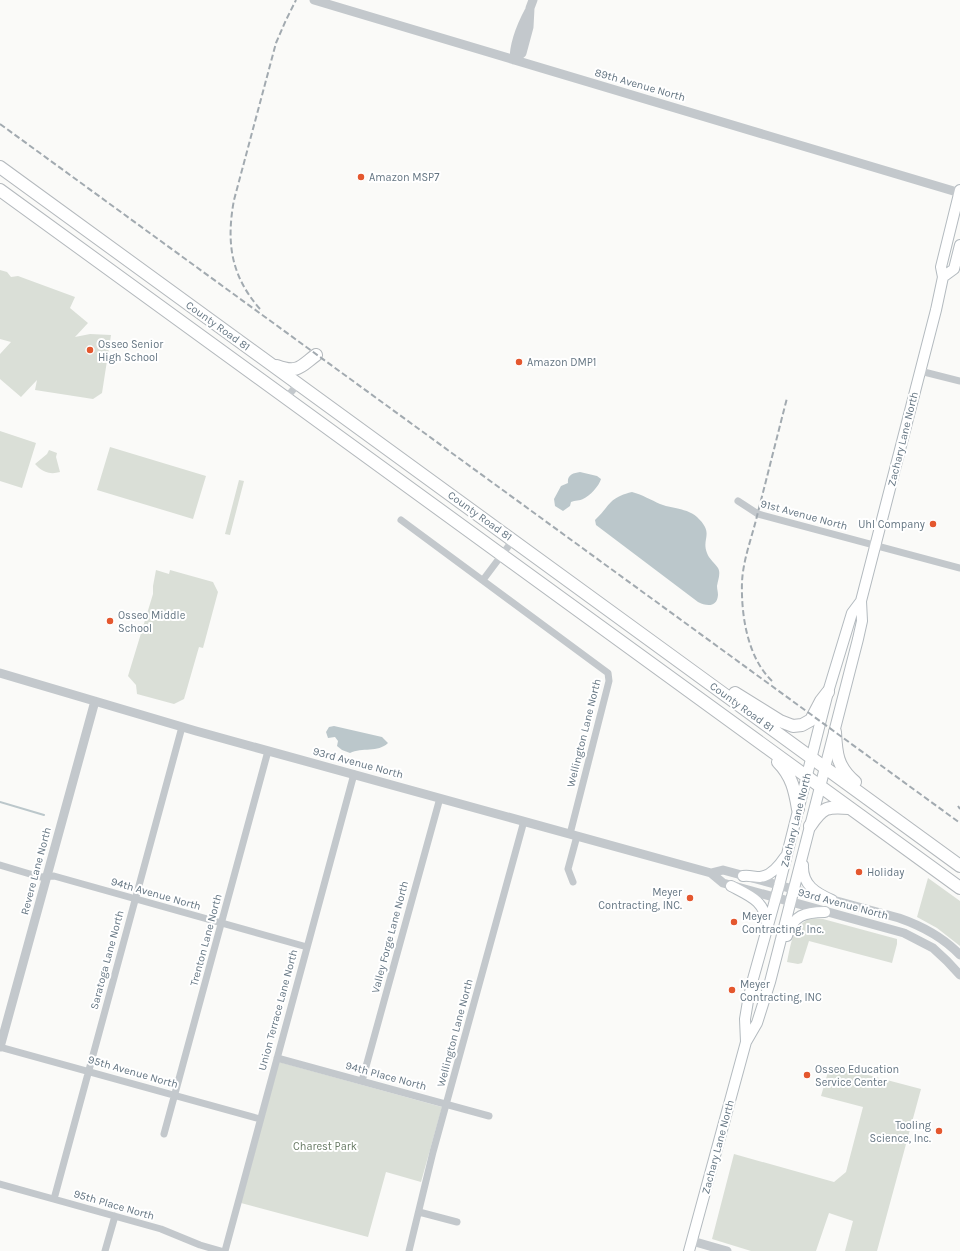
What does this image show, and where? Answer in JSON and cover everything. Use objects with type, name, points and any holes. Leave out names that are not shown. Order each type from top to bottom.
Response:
[{"type":"highway","name":"County Road 81","points":[[0,168],[960,866]]},
{"type":"highway","name":"County Road 81","points":[[0,190],[960,888]]},
{"type":"highway","points":[[270,363],[284,369],[298,369],[316,355],[315,362],[298,384]]},
{"type":"highway","points":[[680,663],[788,724],[802,725],[811,720],[821,701],[828,692]]},
{"type":"highway","points":[[723,717],[779,762],[787,771],[794,788],[798,809]]},
{"type":"highway","points":[[835,732],[837,756],[844,772],[896,819]]},
{"type":"highway","points":[[810,826],[818,814],[828,808],[850,808]]},
{"type":"main road","name":"Zachary Lane North","points":[[691,1246],[746,1042],[757,1023],[770,982],[835,732],[862,621],[861,601],[943,277],[941,267],[960,192]]},
{"type":"main road","name":"Zachary Lane North","points":[[943,277],[954,269],[960,245]]},
{"type":"main road","name":"Zachary Lane North","points":[[746,1042],[745,1019],[748,1001],[788,852],[828,692],[852,613],[861,601]]},
{"type":"main road","points":[[743,876],[759,877],[771,872],[779,865],[788,852]]},
{"type":"main road","points":[[803,855],[802,870],[806,882],[813,890],[832,900]]},
{"type":"main road","points":[[731,886],[755,898],[765,912],[768,929]]},
{"type":"main road","points":[[770,982],[778,972],[789,929],[793,922],[800,916],[811,912],[825,912]]},
{"type":"street","name":"89th Avenue North","points":[[314,0],[960,192]]},
{"type":"street","points":[[514,60],[514,51],[521,26],[532,4]]},
{"type":"street","points":[[920,371],[960,381]]},
{"type":"street","points":[[286,398],[298,384]]},
{"type":"street","name":"91st Avenue North","points":[[738,501],[758,514],[960,568]]},
{"type":"street","name":"Wellington Lane North","points":[[401,520],[608,673],[609,681],[573,835]]},
{"type":"street","points":[[483,580],[513,540]]},
{"type":"street","name":"93rd Avenue North","points":[[0,673],[182,727],[711,873],[723,883],[731,886],[892,930],[916,938],[938,952],[960,975]]},
{"type":"street","name":"Revere Lane North","points":[[0,1047],[95,701]]},
{"type":"street","name":"Saratoga Lane North","points":[[54,1199],[182,727]]},
{"type":"street","name":"Trenton Lane North","points":[[164,1134],[268,751]]},
{"type":"street","name":"Union Terrace Lane North","points":[[225,1251],[354,774]]},
{"type":"street","name":"Valley Forge Lane North","points":[[362,1082],[440,798]]},
{"type":"street","name":"Wellington Lane North","points":[[409,1251],[428,1172],[524,821]]},
{"type":"street","points":[[573,835],[568,869],[573,882]]},
{"type":"street","name":"94th Avenue North","points":[[0,865],[40,877],[54,876],[307,947]]},
{"type":"street","name":"93rd Avenue North","points":[[711,873],[723,870],[899,918],[921,926],[940,938],[960,955]]},
{"type":"street","name":"95th Avenue North","points":[[0,1047],[260,1119]]},
{"type":"street","name":"94th Place North","points":[[277,1058],[489,1116]]},
{"type":"street","name":"95th Place North","points":[[0,1184],[161,1229],[200,1245],[220,1251]]},
{"type":"street","points":[[419,1212],[457,1222]]},
{"type":"street","points":[[105,1251],[115,1216]]},
{"type":"street","points":[[691,1246],[727,1251]]},
{"type":"green space","points":[[0,270],[7,272],[11,277],[18,276],[75,297],[70,308],[88,323],[75,337],[90,334],[111,335],[102,393],[93,399],[35,390],[37,380],[21,397],[0,379],[0,354],[11,342],[0,339]]},
{"type":"green space","points":[[0,431],[36,443],[22,488],[0,481]]},
{"type":"green space","points":[[110,447],[206,476],[193,519],[97,490]]},
{"type":"green space","points":[[49,450],[57,453],[56,457],[60,472],[46,472],[35,464],[47,454]]},
{"type":"green space","points":[[239,480],[244,481],[230,535],[225,534]]},
{"type":"green space","points":[[156,570],[169,574],[170,570],[213,582],[218,592],[203,648],[199,647],[184,699],[174,704],[137,694],[136,685],[128,676],[153,594]]},
{"type":"green space","points":[[928,878],[960,901],[960,946],[937,928],[917,917]]},
{"type":"green space","points":[[811,918],[823,919],[897,939],[892,963],[809,941],[802,963],[798,964],[787,962],[793,936],[805,921]]},
{"type":"green space","name":"Charest Park","points":[[279,1062],[442,1107],[421,1182],[386,1172],[368,1237],[241,1203]]},
{"type":"green space","points":[[830,1065],[921,1089],[877,1251],[845,1251],[853,1221],[829,1213],[816,1251],[751,1251],[712,1239],[734,1154],[834,1182],[846,1172],[863,1107],[821,1096]]},
{"type":"shaded area","points":[[580,472],[597,476],[601,479],[600,482],[588,496],[582,500],[571,502],[570,506],[563,511],[555,506],[554,499],[561,486],[568,483],[568,478],[573,474]]},
{"type":"shaded area","points":[[632,492],[665,506],[689,512],[697,517],[702,523],[706,532],[705,543],[707,553],[718,568],[719,572],[717,586],[718,595],[716,602],[708,605],[698,602],[596,525],[595,520],[610,503],[624,494]]},
{"type":"shaded area","points":[[334,726],[382,737],[388,743],[380,748],[360,750],[350,753],[337,746],[338,741],[335,737],[328,738],[326,732],[329,727]]},
{"type":"waterway","points":[[0,802],[44,815]]},
{"type":"railway","points":[[260,309],[250,297],[243,284],[233,258],[231,245],[232,216],[234,200],[276,43],[296,0]]},
{"type":"railway","points":[[0,124],[960,823]]},
{"type":"railway","points":[[772,681],[763,671],[751,648],[744,621],[742,582],[746,557],[787,398]]},
{"type":"place","name":"Amazon MSP7","points":[[361,177]]},
{"type":"place","name":"Osseo Senior High School","points":[[90,350]]},
{"type":"place","name":"Amazon DMP1","points":[[519,362]]},
{"type":"place","name":"Uhl Company","points":[[933,524]]},
{"type":"place","name":"Osseo Middle School","points":[[110,621]]},
{"type":"place","name":"Holiday","points":[[859,872]]},
{"type":"place","name":"Meyer Contracting, INC.","points":[[690,898]]},
{"type":"place","name":"Meyer Contracting, Inc.","points":[[734,922]]},
{"type":"place","name":"Meyer Contracting, INC","points":[[732,990]]},
{"type":"place","name":"Osseo Education Service Center","points":[[807,1075]]},
{"type":"place","name":"Tooling Science, Inc.","points":[[939,1131]]}]
